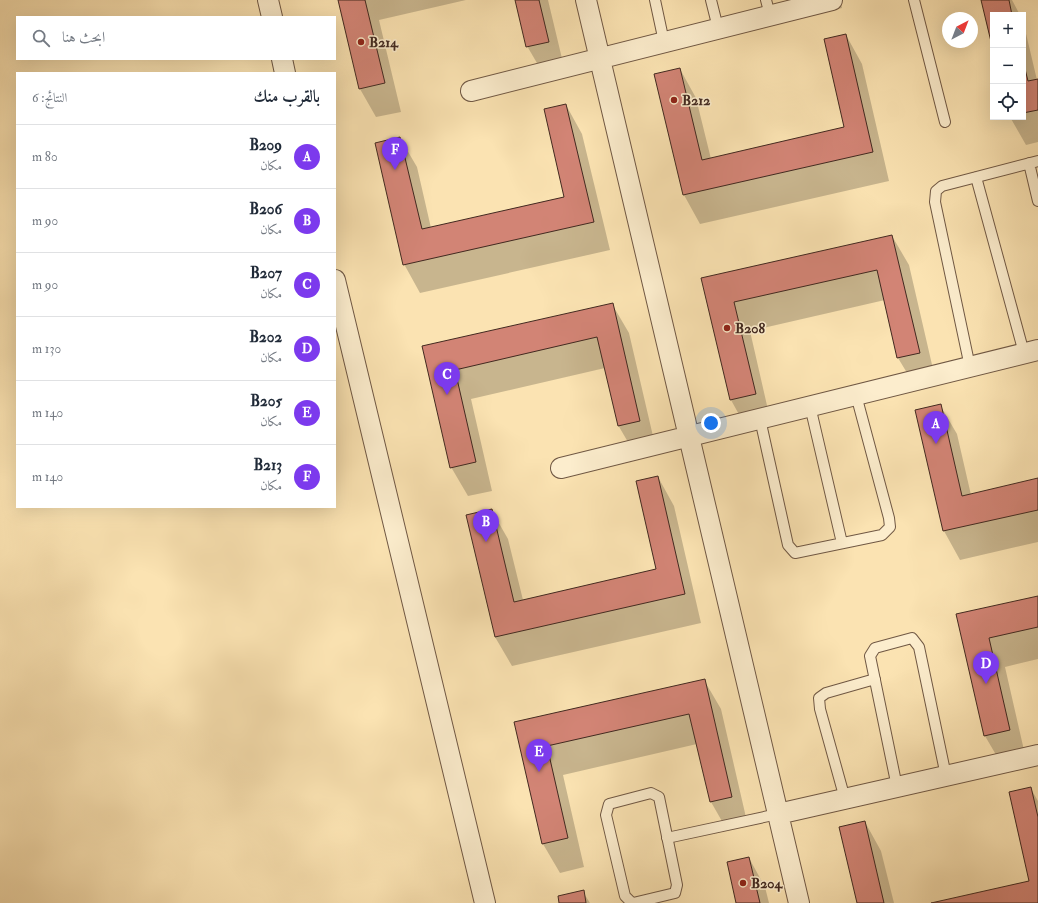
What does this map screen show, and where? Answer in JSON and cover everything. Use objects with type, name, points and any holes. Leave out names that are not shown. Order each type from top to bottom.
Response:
[{"type":"street","points":[[268,0],[272,16]]},
{"type":"street","points":[[586,0],[800,903]]},
{"type":"street","points":[[471,91],[718,28],[768,8],[832,0]]},
{"type":"street","points":[[282,60],[285,72]]},
{"type":"street","points":[[336,284],[485,903]]},
{"type":"street","points":[[561,468],[1031,351]]},
{"type":"street","points":[[778,814],[1038,755]]},
{"type":"lane","points":[[655,0],[664,42]]},
{"type":"lane","points":[[711,0],[718,28]]},
{"type":"lane","points":[[914,0],[945,122]]},
{"type":"lane","points":[[970,367],[935,202],[936,191],[942,186],[1033,162],[1038,201]]},
{"type":"lane","points":[[976,177],[1031,351]]},
{"type":"lane","points":[[760,419],[788,545],[795,552],[882,535],[890,527],[889,518],[856,395]]},
{"type":"lane","points":[[810,406],[842,543]]},
{"type":"lane","points":[[897,787],[870,656],[875,648],[912,638],[920,647],[946,776]]},
{"type":"lane","points":[[846,799],[820,709],[819,698],[826,693],[874,679]]},
{"type":"lane","points":[[651,793],[659,797],[677,885],[675,893],[633,903],[625,896],[606,815],[609,804],[651,793]]},
{"type":"lane","points":[[667,838],[778,814]]},
{"type":"building","name":"B214","points":[[338,0],[365,0],[385,83],[359,89]]},
{"type":"building","points":[[515,0],[539,0],[549,42],[526,47]]},
{"type":"building","points":[[981,0],[1009,0],[1011,12],[990,12],[990,38]]},
{"type":"building","name":"B212","points":[[846,34],[873,152],[683,195],[654,74],[680,68],[702,160],[844,127],[824,39]]},
{"type":"building","points":[[1026,73],[1028,81],[1038,79],[1038,110],[1026,112]]},
{"type":"building","points":[[566,104],[594,222],[403,265],[375,143],[400,137],[422,229],[564,197],[544,109]]},
{"type":"building","name":"B208","points":[[892,235],[920,353],[897,358],[877,270],[734,302],[756,394],[730,400],[701,278]]},
{"type":"building","points":[[613,303],[640,421],[618,426],[597,337],[455,370],[476,462],[450,468],[422,346]]},
{"type":"building","points":[[941,404],[962,496],[1038,478],[1038,510],[943,531],[915,410]]},
{"type":"building","points":[[658,476],[685,594],[495,637],[466,515],[492,509],[514,602],[656,569],[636,481]]},
{"type":"building","points":[[1038,596],[1038,627],[989,638],[1010,730],[984,736],[956,614]]},
{"type":"building","points":[[705,679],[732,797],[710,802],[689,714],[547,746],[568,838],[542,844],[514,722]]},
{"type":"building","points":[[1031,787],[1038,817],[1038,903],[931,903],[1029,881],[1009,792]]},
{"type":"building","points":[[865,821],[884,903],[857,903],[839,827]]},
{"type":"building","name":"B204","points":[[749,857],[760,903],[736,903],[727,862]]},
{"type":"building","points":[[584,890],[586,903],[559,903],[558,896]]},
{"type":"place","name":"B214","points":[[361,42]]},
{"type":"place","name":"B212","points":[[674,100]]},
{"type":"place","name":"B213","points":[[395,170]]},
{"type":"place","name":"B208","points":[[727,328]]},
{"type":"place","name":"B207","points":[[447,395]]},
{"type":"place","name":"B209","points":[[936,444]]},
{"type":"place","name":"B206","points":[[486,542]]},
{"type":"place","name":"B202","points":[[986,684]]},
{"type":"place","name":"B205","points":[[539,772]]},
{"type":"place","name":"B204","points":[[743,883]]}]
